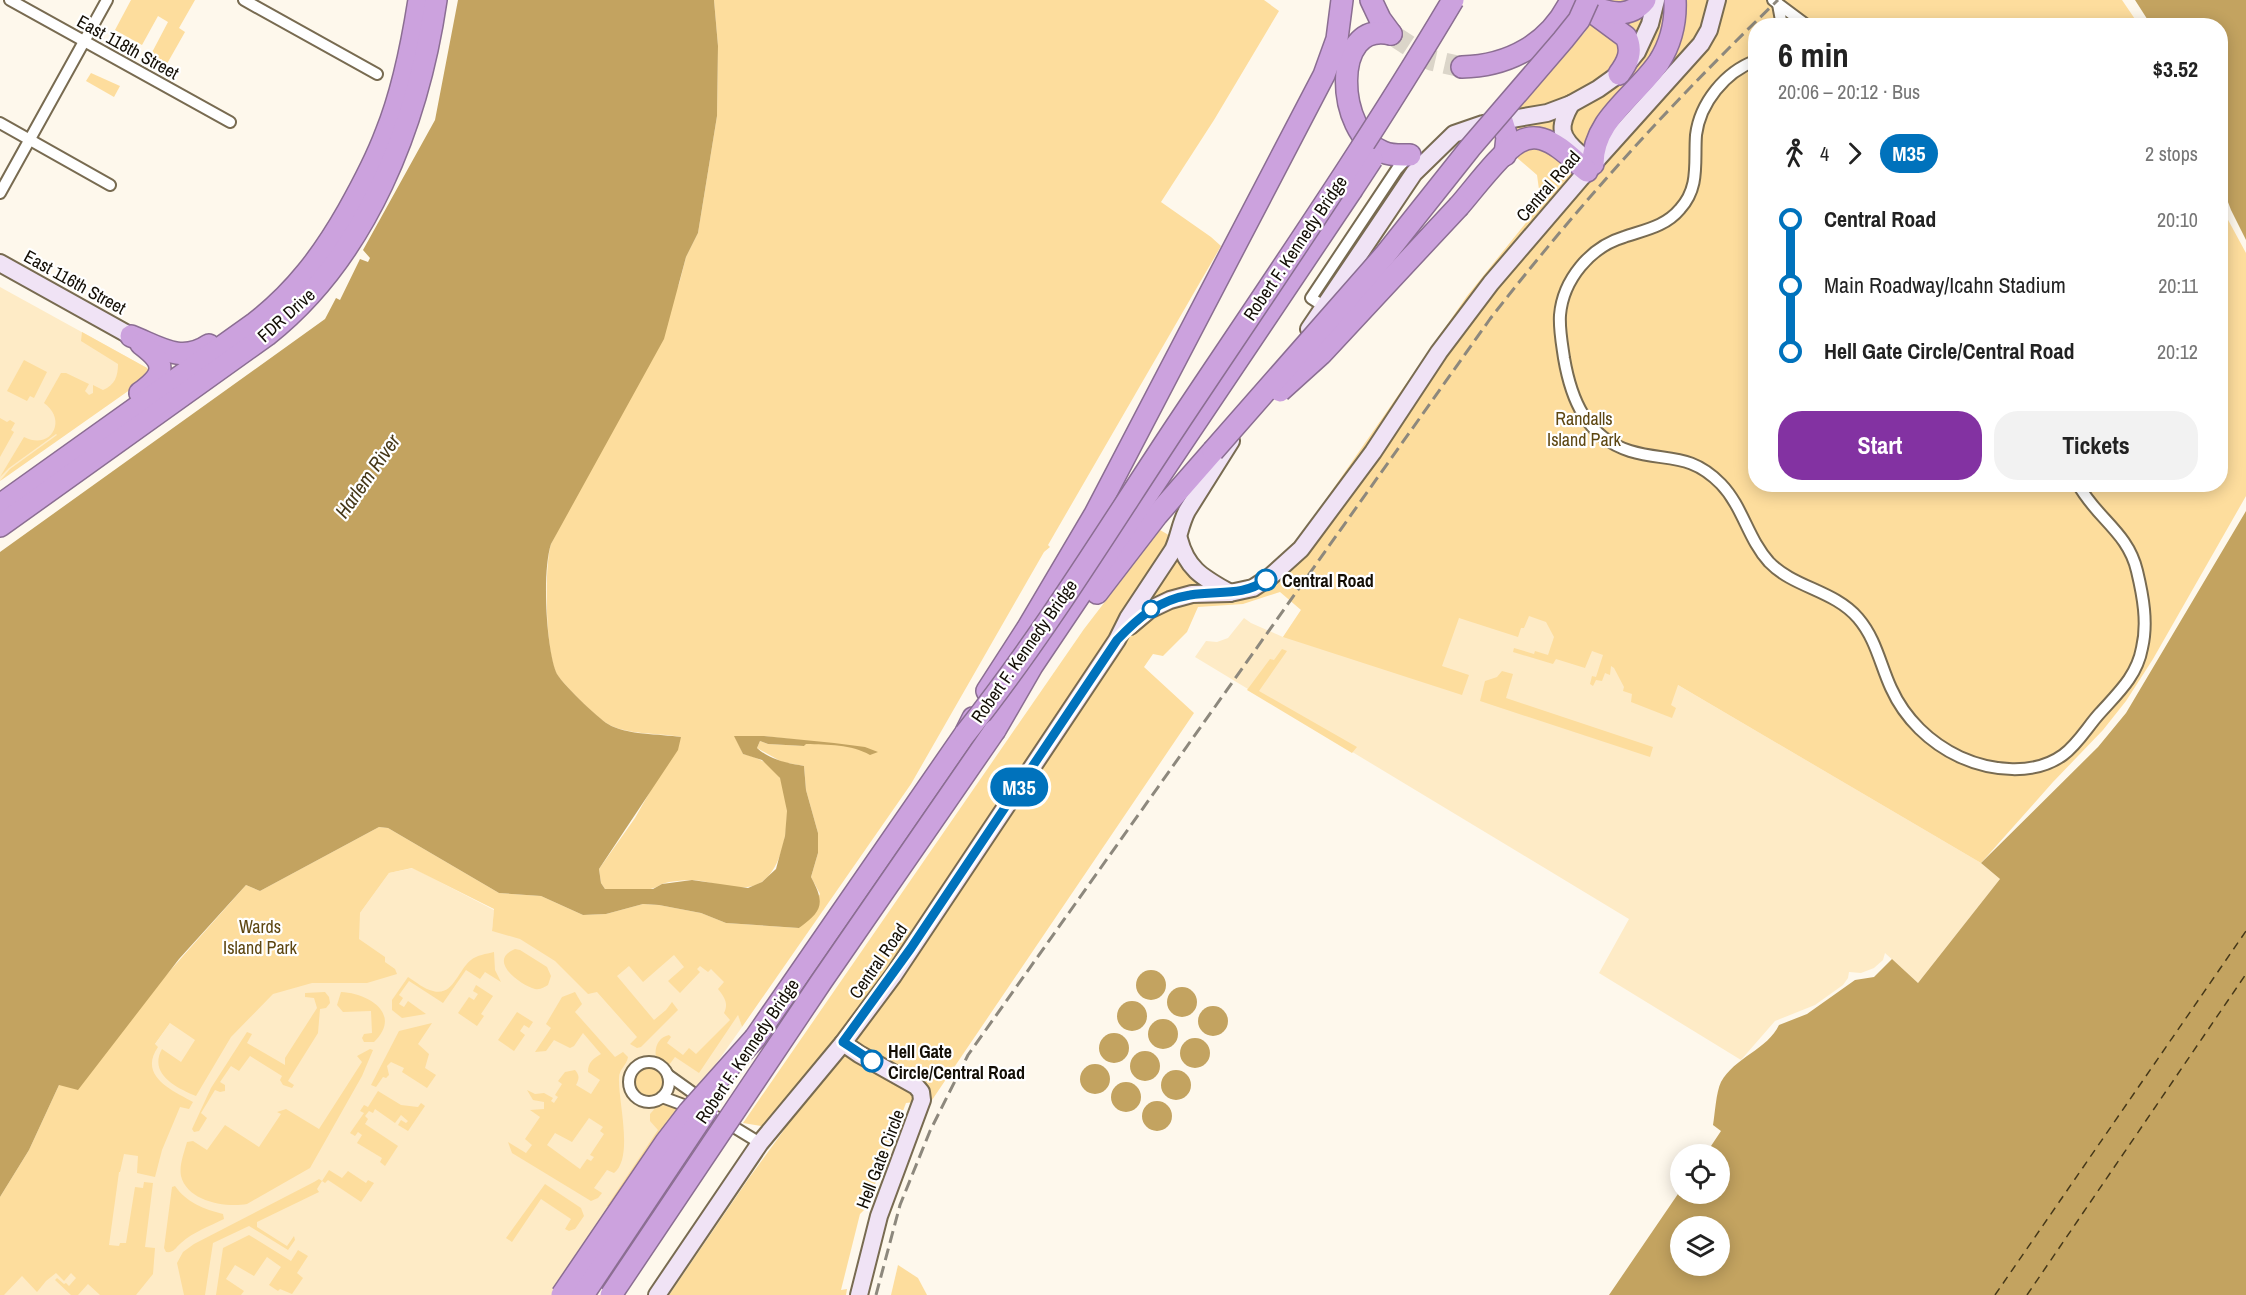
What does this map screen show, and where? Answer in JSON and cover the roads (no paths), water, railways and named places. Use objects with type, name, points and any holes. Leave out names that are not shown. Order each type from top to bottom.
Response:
[{"type":"highway","name":"FDR Drive","points":[[0,505],[268,313],[293,290],[314,265],[358,191],[386,133],[410,52],[419,0]]},
{"type":"highway","name":"FDR Drive","points":[[0,526],[267,335],[294,313],[317,288],[347,245],[389,169],[413,106],[436,0]]},
{"type":"highway","points":[[965,734],[990,686],[1033,620],[1095,514],[1324,75],[1337,39],[1342,0]]},
{"type":"highway","points":[[1371,0],[1380,19],[1391,34],[1380,32],[1362,37],[1353,51],[1346,77],[1346,93],[1353,119],[1361,135],[1376,149],[1393,155],[1410,155]]},
{"type":"highway","name":"Robert F. Kennedy Bridge","points":[[583,1295],[756,1038],[965,734],[998,692],[1086,563],[1371,134],[1453,0]]},
{"type":"highway","name":"Robert F. Kennedy Bridge","points":[[612,1295],[994,730],[1032,666],[1351,191],[1470,0]]},
{"type":"highway","points":[[1462,67],[1496,64],[1523,53],[1553,28],[1571,0]]},
{"type":"highway","points":[[1619,74],[1627,63],[1630,53],[1626,37],[1576,0],[1618,14],[1632,10],[1645,0]]},
{"type":"highway","points":[[994,730],[1043,672],[1084,611],[1137,540],[1385,255],[1470,148],[1579,20],[1587,0]]},
{"type":"highway","points":[[1213,451],[1321,354],[1504,155],[1523,140],[1541,139],[1557,146],[1590,167],[1597,137],[1664,54],[1673,29],[1675,0]]},
{"type":"highway","points":[[1502,121],[1507,137],[1504,155]]},
{"type":"highway","points":[[131,336],[179,354],[193,354],[249,316],[314,265]]},
{"type":"highway","points":[[76,451],[103,420],[146,388],[159,373],[158,358],[131,336]]},
{"type":"highway","points":[[562,1295],[666,1142],[689,1112],[756,1038]]},
{"type":"street","name":"East 118th Street","points":[[10,0],[230,123]]},
{"type":"street","points":[[0,193],[107,0]]},
{"type":"street","points":[[244,0],[377,74]]},
{"type":"street","name":"Central Road","points":[[657,1295],[760,1143],[843,1042],[911,948],[1117,640],[1128,618],[1179,538],[1187,512],[1318,302],[1397,169],[1410,155],[1454,134],[1483,124],[1547,112],[1571,104],[1598,89],[1619,74],[1632,60],[1650,24],[1656,0]]},
{"type":"street","name":"Central Road","points":[[1117,640],[1142,615],[1170,600],[1192,594],[1230,593],[1252,588],[1301,549],[1373,452],[1455,330],[1532,233],[1701,44],[1709,30],[1717,0]]},
{"type":"street","points":[[1775,2],[1780,18]]},
{"type":"street","points":[[1775,2],[1797,18]]},
{"type":"street","points":[[1748,65],[1734,72],[1719,86],[1705,108],[1697,131],[1694,185],[1679,212],[1656,227],[1620,238],[1598,249],[1578,271],[1568,289],[1560,316],[1562,344],[1571,393],[1586,419],[1604,437],[1623,448],[1681,460],[1712,475],[1734,499],[1756,543],[1769,561],[1794,580],[1838,601],[1862,623],[1875,646],[1900,706],[1920,729],[1938,744],[1962,758],[2002,768],[2026,769],[2062,755],[2124,688],[2135,670],[2142,648],[2144,612],[2133,557],[2117,530],[2095,510],[2083,492]]},
{"type":"street","points":[[1571,104],[1563,122],[1563,134],[1590,167]]},
{"type":"street","points":[[0,123],[110,185]]},
{"type":"street","name":"Central Road","points":[[1318,302],[1414,173],[1454,134]]},
{"type":"street","name":"East 116th Street","points":[[0,263],[131,336]]},
{"type":"street","points":[[1179,538],[1186,558],[1196,572],[1230,593]]},
{"type":"street","name":"Hell Gate Circle","points":[[843,1042],[859,1054],[916,1086],[921,1092],[922,1100],[921,1108],[879,1216],[859,1295]]},
{"type":"street","points":[[668,1075],[668,1089],[654,1102],[640,1100],[631,1091],[630,1078],[637,1066],[649,1062],[662,1066],[668,1075],[701,1097],[719,1118]]},
{"type":"street","points":[[662,1097],[719,1118],[760,1143]]},
{"type":"water","name":"Harlem River","points":[[458,0],[714,0],[718,46],[717,116],[698,233],[686,257],[664,339],[551,544],[548,556],[546,590],[548,627],[553,660],[559,677],[603,721],[615,728],[643,734],[681,737],[678,750],[599,869],[601,883],[605,889],[653,889],[662,884],[692,880],[748,888],[762,882],[776,869],[785,836],[787,811],[780,778],[762,760],[743,754],[734,736],[764,736],[834,743],[865,747],[878,752],[870,755],[863,751],[839,746],[768,744],[760,741],[757,748],[762,752],[785,762],[804,766],[806,790],[818,833],[818,853],[811,877],[820,900],[819,906],[813,917],[799,928],[726,923],[701,913],[643,904],[606,914],[583,915],[541,896],[499,893],[388,828],[379,827],[260,891],[246,885],[179,959],[78,1090],[59,1085],[29,1150],[0,1197],[0,552],[325,319],[336,298],[340,300],[360,259],[368,262],[370,258],[363,250],[435,120]]},
{"type":"water","points":[[2135,0],[2246,0],[2246,240],[2228,202],[2228,18],[2147,18]]},
{"type":"water","points":[[2246,511],[2246,1295],[1609,1295],[1671,1204],[1730,1204],[1730,1144],[1712,1144],[1721,1131],[1713,1125],[1718,1091],[1721,1082],[1734,1066],[1767,1041],[1779,1025],[1807,1014],[1855,980],[1874,977],[1892,959],[1918,983],[2000,879],[1981,863],[2098,747],[2126,713]]},
{"type":"water","points":[[1151,970],[1162,974],[1166,985],[1162,996],[1151,1000],[1140,996],[1136,985],[1140,974]]},
{"type":"water","points":[[1182,987],[1193,991],[1197,1002],[1193,1013],[1182,1017],[1171,1013],[1167,1002],[1171,991]]},
{"type":"water","points":[[1132,1001],[1143,1005],[1147,1016],[1143,1027],[1132,1031],[1121,1027],[1117,1016],[1121,1005]]},
{"type":"water","points":[[1213,1006],[1224,1010],[1228,1021],[1224,1032],[1213,1036],[1202,1032],[1198,1021],[1202,1010]]},
{"type":"water","points":[[1163,1019],[1174,1023],[1178,1034],[1174,1045],[1163,1049],[1152,1045],[1148,1034],[1152,1023]]},
{"type":"water","points":[[1114,1033],[1125,1037],[1129,1048],[1125,1059],[1114,1063],[1103,1059],[1099,1048],[1103,1037]]},
{"type":"water","points":[[1195,1038],[1206,1042],[1210,1053],[1206,1064],[1195,1068],[1184,1064],[1180,1053],[1184,1042]]},
{"type":"water","points":[[1145,1051],[1156,1055],[1160,1066],[1156,1077],[1145,1081],[1134,1077],[1130,1066],[1134,1055]]},
{"type":"water","points":[[1095,1064],[1106,1068],[1110,1079],[1106,1090],[1095,1094],[1084,1090],[1080,1079],[1084,1068]]},
{"type":"water","points":[[1176,1070],[1187,1074],[1191,1085],[1187,1096],[1176,1100],[1165,1096],[1161,1085],[1165,1074]]},
{"type":"water","points":[[1126,1082],[1137,1086],[1141,1097],[1137,1108],[1126,1112],[1115,1108],[1111,1097],[1115,1086]]},
{"type":"water","points":[[1157,1101],[1168,1105],[1172,1116],[1168,1127],[1157,1131],[1146,1127],[1142,1116],[1146,1105]]},
{"type":"tunnel","points":[[1391,34],[1431,60],[1462,67]]},
{"type":"railway","points":[[1760,18],[1778,0]]},
{"type":"railway","points":[[876,1295],[900,1205],[930,1131],[968,1055],[1490,319],[1628,154],[1748,30]]},
{"type":"place","name":"Central Road","points":[[1266,580]]},
{"type":"place","name":"Hell Gate Circle/Central Road","points":[[872,1061]]},
{"type":"park label","name":"Randalls Island Park","points":[[1584,428]]},
{"type":"park label","name":"Wards Island Park","points":[[260,936]]}]
